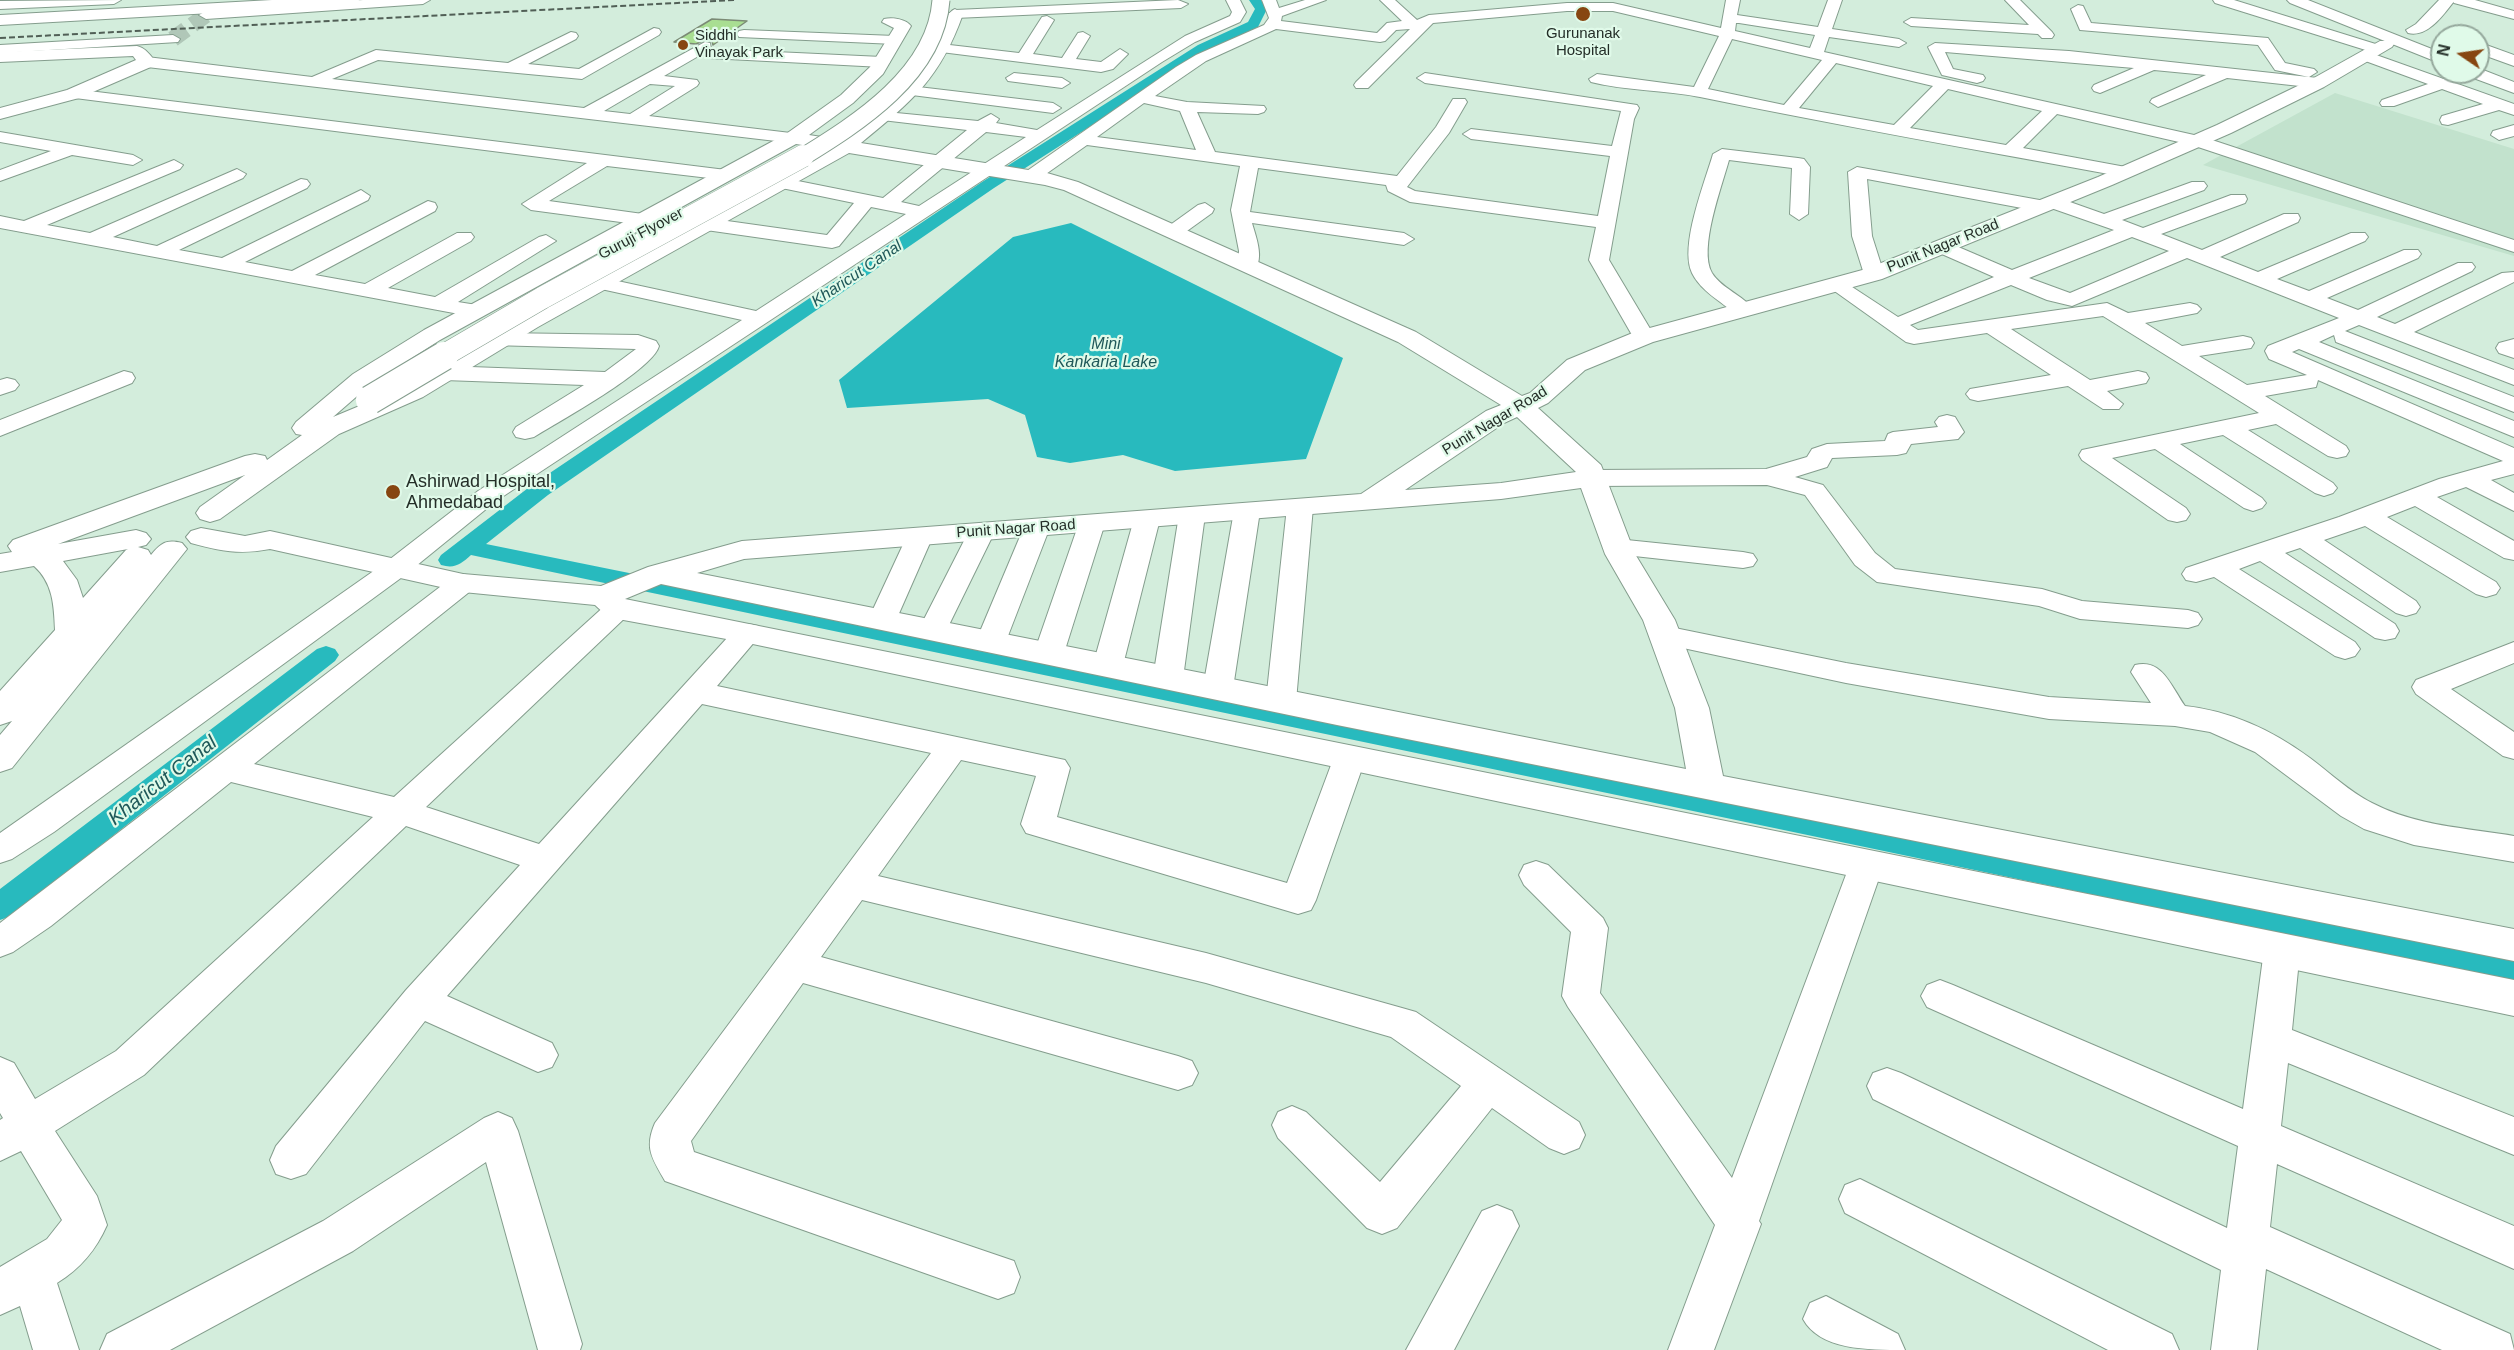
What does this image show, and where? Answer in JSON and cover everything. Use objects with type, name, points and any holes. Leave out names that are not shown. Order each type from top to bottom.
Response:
[{"type":"street","points":[[0,5],[114,0]]},
{"type":"street","points":[[0,20],[265,2],[352,0]]},
{"type":"street","points":[[206,15],[423,0]]},
{"type":"street","name":"Guruji Flyover","points":[[320,426],[525,295],[757,171],[817,136],[863,102],[897,69],[927,13],[927,0]]},
{"type":"street","points":[[0,850],[42,824],[395,569],[487,496],[1190,39],[1235,19],[1239,12],[1233,0]]},
{"type":"street","points":[[1026,176],[1201,58],[1254,37],[1272,13],[1319,0]]},
{"type":"street","points":[[1387,0],[1419,24]]},
{"type":"street","points":[[1699,92],[1727,34],[1733,0]]},
{"type":"street","points":[[1788,111],[1824,56],[1822,31],[1835,0]]},
{"type":"street","points":[[2012,0],[2069,56]]},
{"type":"street","points":[[2220,0],[2237,2],[2376,50],[2430,77]]},
{"type":"street","points":[[2295,0],[2430,54]]},
{"type":"street","points":[[2325,0],[2430,36]]},
{"type":"street","points":[[2430,34],[2418,28],[2446,0]]},
{"type":"street","points":[[2459,0],[2514,15]]},
{"type":"street","points":[[320,426],[414,392],[599,283],[843,148],[910,91],[931,67],[941,48],[948,7],[1005,12],[1181,4]]},
{"type":"street","points":[[1362,85],[1419,24],[1429,19],[1606,4],[1824,56],[1907,67],[1944,84],[2054,108],[2208,132],[2514,246]]},
{"type":"street","name":"Guruji Flyover","points":[[362,398],[720,203],[832,138],[878,103],[912,69],[930,39],[941,13],[948,7]]},
{"type":"street","points":[[1905,7],[2025,14]]},
{"type":"street","points":[[2078,9],[2085,27]]},
{"type":"street","points":[[2103,9],[2119,51]]},
{"type":"street","points":[[978,52],[1005,12]]},
{"type":"street","points":[[1272,13],[1380,38],[1392,26],[1419,24]]},
{"type":"street","points":[[1491,28],[1503,17],[1502,13]]},
{"type":"street","points":[[1730,17],[1899,43]]},
{"type":"street","points":[[2157,18],[2174,57]]},
{"type":"street","points":[[1023,58],[1047,20]]},
{"type":"street","points":[[1911,22],[2042,30]]},
{"type":"street","points":[[2064,25],[2264,41],[2280,67],[2317,66]]},
{"type":"street","points":[[2300,25],[2294,34],[2300,42]]},
{"type":"street","points":[[0,713],[71,630],[178,530],[254,472],[320,426],[362,379],[475,311],[793,138],[847,99],[882,62],[888,28],[744,34]]},
{"type":"street","points":[[315,81],[376,55],[582,74],[654,32]]},
{"type":"street","points":[[509,68],[571,36]]},
{"type":"street","points":[[1066,63],[1083,36]]},
{"type":"street","points":[[2317,66],[2335,36]]},
{"type":"street","points":[[2215,37],[2224,53]]},
{"type":"street","points":[[0,49],[173,39]]},
{"type":"street","points":[[2168,117],[1949,73],[1932,42],[2225,73],[2317,66]]},
{"type":"street","points":[[941,48],[1108,66],[1120,54]]},
{"type":"street","points":[[588,113],[647,79],[707,49],[882,62]]},
{"type":"street","name":"Punit Nagar Road","points":[[609,600],[658,574],[742,550],[1368,502],[1496,417],[1539,398],[1576,365],[1644,337],[1874,274],[2125,172],[2208,132],[2317,66],[2376,50]]},
{"type":"street","points":[[0,57],[137,51],[147,62]]},
{"type":"street","points":[[2490,52],[2514,61]]},
{"type":"street","points":[[0,114],[73,94],[147,62],[793,138],[843,148],[1026,176],[1071,186],[1407,337],[1520,406],[1587,465],[1617,547],[1659,620],[1665,635],[1692,708],[1707,786]]},
{"type":"street","points":[[2100,88],[2152,65]]},
{"type":"street","points":[[2490,65],[2514,75]]},
{"type":"street","points":[[931,67],[953,70]]},
{"type":"street","points":[[2158,102],[2225,73]]},
{"type":"street","points":[[996,75],[1062,83]]},
{"type":"street","points":[[194,109],[268,76]]},
{"type":"street","points":[[2490,78],[2514,88]]},
{"type":"street","points":[[635,118],[691,83],[647,79]]},
{"type":"street","points":[[1424,79],[1566,96],[1631,108],[1599,260],[1644,337]]},
{"type":"street","points":[[1596,79],[1699,92],[1788,111],[2125,172]]},
{"type":"street","points":[[1898,131],[1944,84]]},
{"type":"street","points":[[2388,103],[2443,84],[2506,107]]},
{"type":"street","points":[[910,91],[1053,108]]},
{"type":"street","points":[[73,94],[726,175]]},
{"type":"street","points":[[1141,98],[1187,107],[1258,109]]},
{"type":"street","points":[[1458,102],[1443,129],[1402,182],[1394,187],[1410,196],[1606,223]]},
{"type":"street","points":[[1187,107],[1208,157]]},
{"type":"street","points":[[2448,120],[2506,107]]},
{"type":"street","points":[[2010,151],[2054,108]]},
{"type":"street","points":[[882,115],[990,121],[1030,132]]},
{"type":"street","points":[[887,204],[990,121]]},
{"type":"street","points":[[1471,134],[1620,152]]},
{"type":"street","points":[[0,137],[133,160]]},
{"type":"street","points":[[1084,139],[1103,144],[1402,182]]},
{"type":"street","points":[[0,176],[69,150]]},
{"type":"street","points":[[1743,310],[1705,278],[1699,267],[1699,246],[1722,154],[1798,163],[1801,167],[1799,214]]},
{"type":"street","points":[[604,160],[531,204],[643,219]]},
{"type":"street","points":[[1248,266],[1249,251],[1240,210],[1250,162]]},
{"type":"street","points":[[26,227],[174,165]]},
{"type":"street","points":[[1874,274],[1862,236],[1857,172],[2048,204],[2105,220],[2514,378]]},
{"type":"street","points":[[93,239],[237,174]]},
{"type":"street","points":[[778,182],[922,212]]},
{"type":"street","points":[[159,252],[301,184]]},
{"type":"street","points":[[2105,220],[2198,186]]},
{"type":"street","points":[[225,264],[361,196]]},
{"type":"street","points":[[1907,319],[2011,278],[2238,199]]},
{"type":"street","points":[[832,242],[867,200]]},
{"type":"street","points":[[296,278],[428,207]]},
{"type":"street","points":[[1173,232],[1205,209]]},
{"type":"street","points":[[1241,216],[1404,239]]},
{"type":"street","points":[[1942,247],[2054,296],[2072,300],[2291,218]]},
{"type":"street","points":[[0,222],[475,311]]},
{"type":"street","points":[[706,224],[832,242],[864,250]]},
{"type":"street","points":[[368,291],[464,237]]},
{"type":"street","points":[[2258,279],[2358,237]]},
{"type":"street","points":[[439,304],[546,241]]},
{"type":"street","points":[[2310,298],[2410,254]]},
{"type":"street","points":[[2465,267],[2360,317],[2276,351],[2277,354],[2514,457]]},
{"type":"street","points":[[2396,332],[2509,277]]},
{"type":"street","points":[[599,283],[760,318]]},
{"type":"street","points":[[1836,285],[1914,337],[2107,309],[2337,452]]},
{"type":"street","points":[[2125,320],[2190,309]]},
{"type":"street","points":[[1989,325],[2111,404]]},
{"type":"street","points":[[2327,330],[2514,405]]},
{"type":"street","points":[[499,340],[638,342],[648,346],[646,353],[610,379],[525,432]]},
{"type":"street","points":[[2300,341],[2514,430]]},
{"type":"street","points":[[2344,382],[2424,342]]},
{"type":"street","points":[[2177,353],[2243,343]]},
{"type":"street","points":[[2514,346],[2507,348],[2514,351]]},
{"type":"street","points":[[444,373],[610,379]]},
{"type":"street","points":[[0,429],[124,378]]},
{"type":"street","points":[[1978,394],[2139,378]]},
{"type":"street","points":[[2243,393],[2308,382]]},
{"type":"street","points":[[2178,514],[2091,455],[2280,416]]},
{"type":"street","points":[[1768,477],[1818,462],[1821,454],[1827,451],[1897,448],[1899,446],[1897,439],[1902,437],[1949,434],[1952,432],[1947,422]]},
{"type":"street","points":[[2228,427],[2324,488]]},
{"type":"street","points":[[2159,441],[2253,503]]},
{"type":"street","points":[[2345,649],[2207,570],[2367,516],[2468,478],[2514,466]]},
{"type":"street","points":[[254,472],[248,514],[261,535],[395,569],[463,583],[609,600],[748,633],[2514,998]]},
{"type":"street","points":[[15,554],[153,501],[254,472]]},
{"type":"street","points":[[1368,502],[1501,491],[1592,478],[1768,477],[1814,490],[1865,559],[1887,576],[2042,598],[2080,610],[2188,620]]},
{"type":"street","points":[[2468,478],[2514,503]]},
{"type":"street","points":[[2417,496],[2514,552]]},
{"type":"street","points":[[1281,701],[1300,507]]},
{"type":"street","points":[[1218,688],[1247,511]]},
{"type":"street","points":[[1168,678],[1192,515]]},
{"type":"street","points":[[2367,516],[2486,588]]},
{"type":"street","points":[[1108,665],[1147,519]]},
{"type":"street","points":[[1049,653],[1092,523]]},
{"type":"street","points":[[991,641],[1037,527]]},
{"type":"street","points":[[15,554],[178,530],[245,545],[261,535]]},
{"type":"street","points":[[0,759],[178,530]]},
{"type":"street","points":[[933,629],[982,531]]},
{"type":"street","points":[[883,618],[920,536]]},
{"type":"street","points":[[2303,538],[2406,607]]},
{"type":"street","points":[[1617,547],[1743,560]]},
{"type":"street","points":[[2263,552],[2385,631]]},
{"type":"street","points":[[15,554],[54,566],[66,582],[71,630]]},
{"type":"street","points":[[658,574],[883,618],[1281,701],[2514,945]]},
{"type":"street","points":[[0,942],[463,583]]},
{"type":"street","points":[[14,1134],[130,1063],[400,811],[609,600]]},
{"type":"street","points":[[291,1160],[419,1001],[748,633]]},
{"type":"street","points":[[1665,635],[1846,673],[2049,708],[2205,718],[2233,726],[2273,747],[2358,811],[2395,827],[2514,849]]},
{"type":"street","points":[[2508,661],[2427,687],[2514,748]]},
{"type":"street","points":[[2146,672],[2175,715]]},
{"type":"street","points":[[696,692],[1054,768],[1038,824],[1298,900],[1350,758]]},
{"type":"street","points":[[953,747],[670,1136],[670,1151],[680,1167],[998,1277]]},
{"type":"street","points":[[225,769],[400,811],[546,860]]},
{"type":"street","points":[[1692,1350],[1868,864]]},
{"type":"street","points":[[1536,874],[1590,928],[1581,996],[1739,1224]]},
{"type":"street","points":[[853,884],[1206,968],[1402,1024],[1564,1135]]},
{"type":"street","points":[[2234,1350],[2282,950],[2262,896]]},
{"type":"street","points":[[794,965],[1178,1073]]},
{"type":"street","points":[[1940,996],[2514,1248]]},
{"type":"street","points":[[419,1001],[538,1054]]},
{"type":"street","points":[[2271,1039],[2514,1136]]},
{"type":"street","points":[[0,1075],[14,1134],[82,1211],[85,1225],[63,1254],[16,1283],[56,1350]]},
{"type":"street","points":[[1292,1125],[1382,1213],[1488,1083]]},
{"type":"street","points":[[1887,1086],[2246,1249],[2494,1350]]},
{"type":"street","points":[[123,1350],[338,1236],[498,1131],[559,1344]]},
{"type":"street","points":[[1860,1199],[2156,1350]]},
{"type":"street","points":[[1429,1350],[1497,1226]]},
{"type":"street","points":[[1826,1318],[1882,1350]]},
{"type":"shaded area","points":[[2335,93],[2514,149],[2514,256],[2203,165]]},
{"type":"water","name":"Mini Kankaria Lake","points":[[1071,223],[1343,358],[1306,459],[1175,471],[1123,455],[1070,463],[1037,457],[1025,415],[988,399],[847,408],[839,380],[1013,237]]},
{"type":"building","points":[[712,19],[747,21],[713,45],[712,41],[705,40],[696,44],[674,42]]},
{"type":"waterway","name":"Kharicut Canal","points":[[467,547],[540,490],[988,185],[1203,48],[1253,24],[1261,9],[1255,0]]},
{"type":"waterway","name":"Kharicut Canal","points":[[450,560],[467,547]]},
{"type":"waterway","points":[[467,547],[2514,969]]},
{"type":"waterway","name":"Kharicut Canal","points":[[0,907],[326,655]]},
{"type":"tunnel","points":[[173,39],[206,15]]},
{"type":"railway","points":[[0,38],[735,0]]},
{"type":"place","name":"Gurunanak Hospital","points":[[1583,14]]},
{"type":"place","name":"Siddhi Vinayak Park","points":[[683,45]]},
{"type":"place","name":"Ashirwad Hospital, Ahmedabad","points":[[393,492]]}]
